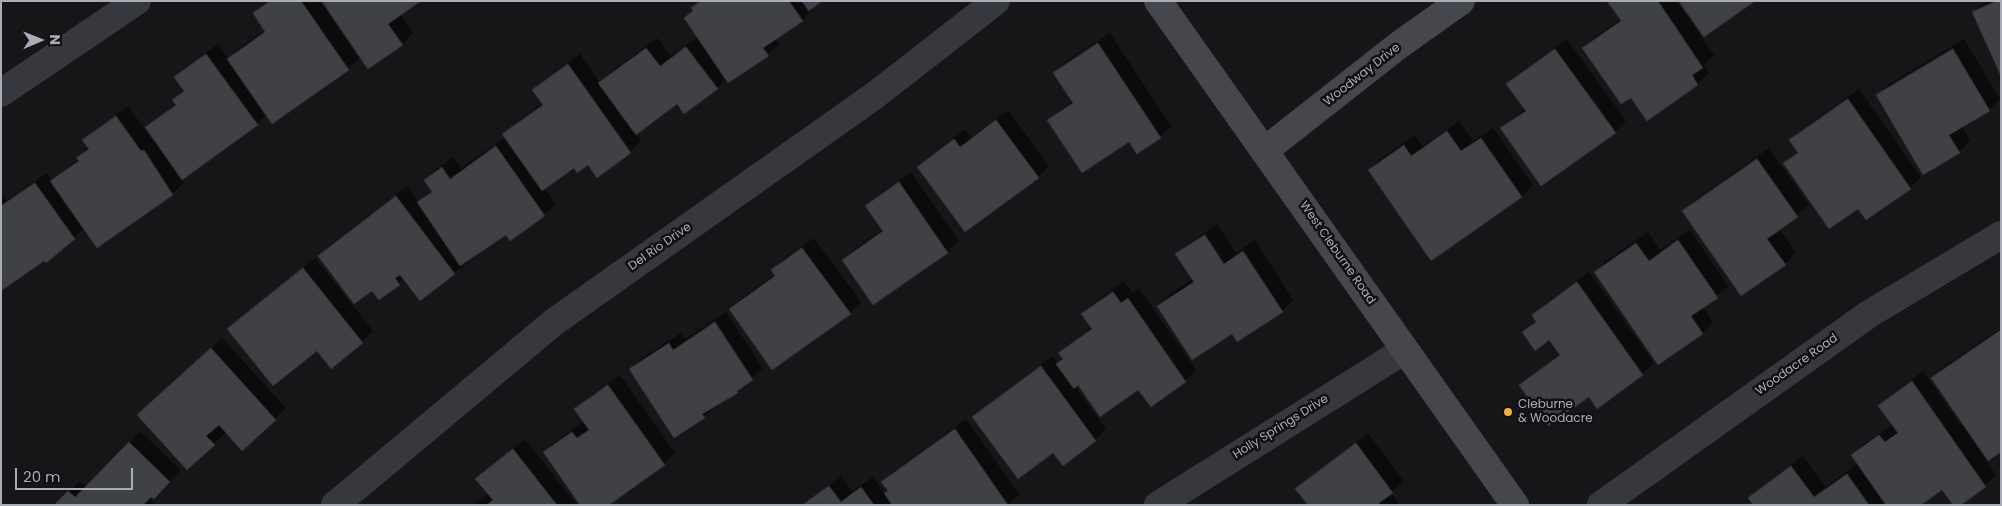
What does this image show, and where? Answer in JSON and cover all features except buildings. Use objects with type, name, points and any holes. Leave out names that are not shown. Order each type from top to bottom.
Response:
[{"type":"street","points":[[1,93],[137,1]]},
{"type":"street","name":"Del Rio Drive","points":[[335,505],[554,322],[874,96],[996,1]]},
{"type":"street","name":"West Cleburne Road","points":[[1158,1],[1515,505]]},
{"type":"street","name":"Woodway Drive","points":[[1264,151],[1399,45],[1461,1]]},
{"type":"street","name":"Woodacre Road","points":[[1601,505],[1869,314],[2001,235]]},
{"type":"street","name":"Holly Springs Drive","points":[[1158,505],[1405,350]]},
{"type":"place","name":"Cleburne & Woodacre","points":[[1508,412]]}]
